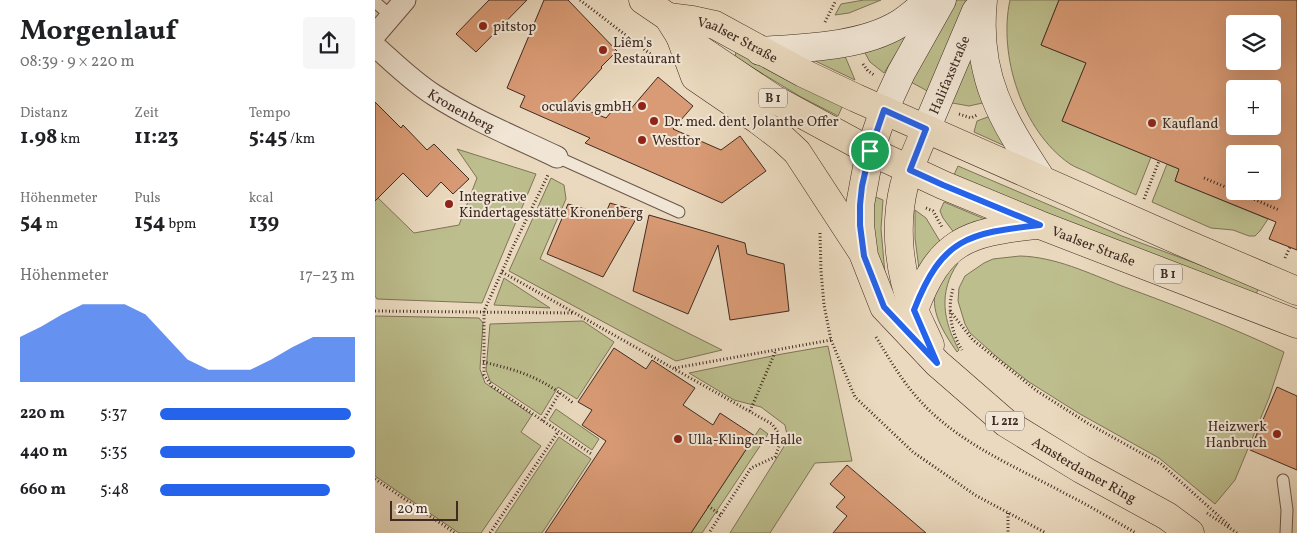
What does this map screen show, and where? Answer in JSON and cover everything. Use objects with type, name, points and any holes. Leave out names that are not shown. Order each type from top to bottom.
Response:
[{"type":"main road","name":"Vaalser Straße","points":[[643,0],[680,24],[774,99],[877,131],[918,149],[1042,180],[1297,290]]},
{"type":"main road","points":[[760,50],[813,46],[862,39],[898,24],[929,0]]},
{"type":"main road","points":[[877,131],[901,73],[942,0]]},
{"type":"main road","points":[[982,0],[981,38],[984,62],[998,108],[1042,180]]},
{"type":"main road","name":"Halifaxstraße","points":[[918,149],[982,0]]},
{"type":"main road","name":"Vaalser Straße","points":[[680,24],[715,25],[803,73],[877,131],[918,149],[943,185],[1040,225],[1297,323]]},
{"type":"main road","points":[[680,24],[695,77],[758,120],[797,152],[864,256]]},
{"type":"main road","name":"Amsterdamer Ring","points":[[877,131],[860,205],[860,225],[864,256],[884,307],[937,363],[1007,423],[1081,469],[1167,516],[1197,522]]},
{"type":"main road","name":"Amsterdamer Ring","points":[[918,149],[902,199],[899,232],[903,270],[914,310],[937,363]]},
{"type":"main road","points":[[914,310],[923,287],[933,270],[953,247],[982,233],[998,229],[1040,225]]},
{"type":"street","points":[[375,35],[390,6]]},
{"type":"street","name":"Kronenberg","points":[[375,46],[432,94],[470,116],[557,157]]},
{"type":"lane","points":[[557,157],[679,212]]},
{"type":"lane","points":[[1283,480],[1287,510],[1286,533]]},
{"type":"path","points":[[831,24],[824,25],[836,0]]},
{"type":"path","points":[[1141,205],[1159,160]]},
{"type":"path","points":[[1204,178],[1226,187]]},
{"type":"path","points":[[1256,200],[1279,210]]},
{"type":"path","points":[[535,203],[484,311],[484,375],[492,386],[593,456]]},
{"type":"path","points":[[820,225],[824,305],[831,340],[855,397],[913,452],[975,495],[1046,533]]},
{"type":"path","points":[[1283,264],[1290,247]]},
{"type":"path","points":[[502,272],[772,424],[782,438],[775,457],[751,468],[709,533]]},
{"type":"path","points":[[955,284],[950,298],[950,310],[952,324],[964,352]]},
{"type":"path","points":[[375,310],[574,313]]},
{"type":"path","points":[[950,310],[973,340],[1037,391],[1089,424],[1161,464],[1237,533]]},
{"type":"path","points":[[674,368],[831,340]]},
{"type":"path","points":[[750,411],[776,350]]},
{"type":"path","points":[[483,362],[521,371],[560,392],[573,403]]},
{"type":"path","points":[[543,420],[560,392]]},
{"type":"path","points":[[490,533],[558,432]]},
{"type":"path","points":[[375,479],[455,533]]},
{"type":"path","points":[[708,506],[721,515]]},
{"type":"path","points":[[1007,513],[1008,533]]},
{"type":"path","points":[[1197,522],[1237,533]]},
{"type":"green space","points":[[864,0],[881,0],[849,13],[835,15],[841,4]]},
{"type":"green space","points":[[952,0],[969,0],[933,94],[909,81]]},
{"type":"green space","points":[[1010,0],[1059,0],[1041,45],[1086,63],[1062,121],[1151,157],[1136,195],[1070,164],[1053,150],[1039,132],[1017,90],[1011,67],[1007,21]]},
{"type":"green space","points":[[912,28],[884,73],[870,62],[860,44]]},
{"type":"green space","points":[[969,43],[987,102],[969,106],[947,102]]},
{"type":"green space","points":[[842,49],[855,80],[807,57]]},
{"type":"green space","points":[[736,52],[843,105],[838,116],[801,97],[735,57]]},
{"type":"green space","points":[[993,115],[1005,146],[974,132],[977,121]]},
{"type":"green space","points":[[457,149],[536,174],[482,303],[377,299],[375,296],[375,195],[414,233],[459,225],[477,178]]},
{"type":"green space","points":[[1167,164],[1179,169],[1175,181],[1268,219],[1255,236],[1249,236],[1233,230],[1211,228],[1152,202]]},
{"type":"green space","points":[[958,166],[1122,236],[1259,288],[1256,294],[953,177]]},
{"type":"green space","points":[[551,178],[564,185],[566,199],[540,259],[722,350],[676,361],[509,271]]},
{"type":"green space","points":[[871,195],[883,200],[881,229],[885,274],[877,271]]},
{"type":"green space","points":[[944,202],[987,220],[955,234],[940,211]]},
{"type":"green space","points":[[915,210],[926,218],[941,243],[919,269],[915,238]]},
{"type":"green space","points":[[1020,256],[1046,259],[1072,266],[1204,317],[1284,352],[1269,398],[1235,480],[1215,504],[1159,458],[1080,414],[1029,382],[970,333],[965,324],[958,301],[959,288],[965,276],[993,259]]},
{"type":"green space","points":[[953,258],[958,263],[947,285],[945,306],[949,328],[959,350],[957,352],[939,321],[935,304],[937,286]]},
{"type":"green space","points":[[504,278],[550,308],[494,305]]},
{"type":"green space","points":[[375,316],[479,318],[483,323],[480,369],[485,383],[532,415],[521,432],[541,446],[481,533],[459,533],[375,476]]},
{"type":"green space","points":[[583,321],[614,342],[577,399],[558,387],[541,415],[490,381],[486,370],[490,324]]},
{"type":"green space","points":[[828,346],[852,461],[815,463],[770,533],[730,533],[788,440],[785,425],[761,407],[734,400],[689,373]]},
{"type":"green space","points":[[556,409],[599,439],[592,450],[549,420]]},
{"type":"green space","points":[[760,428],[768,434],[702,533],[691,533]]},
{"type":"green space","points":[[559,437],[591,459],[542,533],[495,533]]},
{"type":"building","name":"pitstop","points":[[489,0],[527,0],[476,52],[456,34]]},
{"type":"building","points":[[544,0],[568,0],[617,51],[570,103],[606,118],[617,105],[629,111],[658,77],[693,106],[673,129],[721,150],[740,136],[766,171],[722,203],[585,143],[590,138],[520,107],[525,96],[507,88]]},
{"type":"building","name":"Kaufland","points":[[1059,0],[1297,0],[1297,250],[1269,239],[1276,222],[1175,181],[1179,169],[1062,121],[1086,63],[1041,45]]},
{"type":"building","points":[[375,102],[401,128],[403,125],[427,150],[434,144],[469,179],[453,194],[441,182],[427,197],[403,173],[375,201]]},
{"type":"building","points":[[610,203],[640,212],[603,277],[547,254],[568,204],[605,215]]},
{"type":"building","points":[[649,215],[745,243],[747,254],[784,264],[789,311],[730,320],[718,245],[688,314],[633,291]]},
{"type":"building","name":"Ulla-Klinger-Halle","points":[[614,348],[646,369],[652,360],[695,388],[683,405],[713,425],[720,413],[755,436],[691,533],[545,533],[606,441],[582,425],[592,410],[578,402]]},
{"type":"building","name":"Heizwerk Hanbruch","points":[[1277,387],[1297,396],[1297,470],[1250,450]]},
{"type":"building","points":[[847,465],[926,533],[833,533],[847,516],[836,507],[845,497],[830,484]]},
{"type":"place","name":"pitstop","points":[[483,26]]},
{"type":"place","name":"Liêm's Restaurant","points":[[603,50]]},
{"type":"place","name":"oculavis gmbH","points":[[642,106]]},
{"type":"place","name":"Dr. med. dent. Jolanthe Offer","points":[[654,121]]},
{"type":"place","name":"Kaufland","points":[[1152,123]]},
{"type":"place","name":"Westtor","points":[[642,140]]},
{"type":"place","name":"Integrative Kindertagesstätte Kronenberg","points":[[449,204]]},
{"type":"place","name":"Heizwerk Hanbruch","points":[[1277,434]]},
{"type":"place","name":"Ulla-Klinger-Halle","points":[[678,439]]},
{"type":"route","points":[[884,110],[926,129],[910,170],[1040,225],[998,229],[967,239],[953,247],[933,270],[920,293],[914,310],[937,363],[884,307],[864,256],[860,225],[860,205],[870,151],[884,110]]}]
